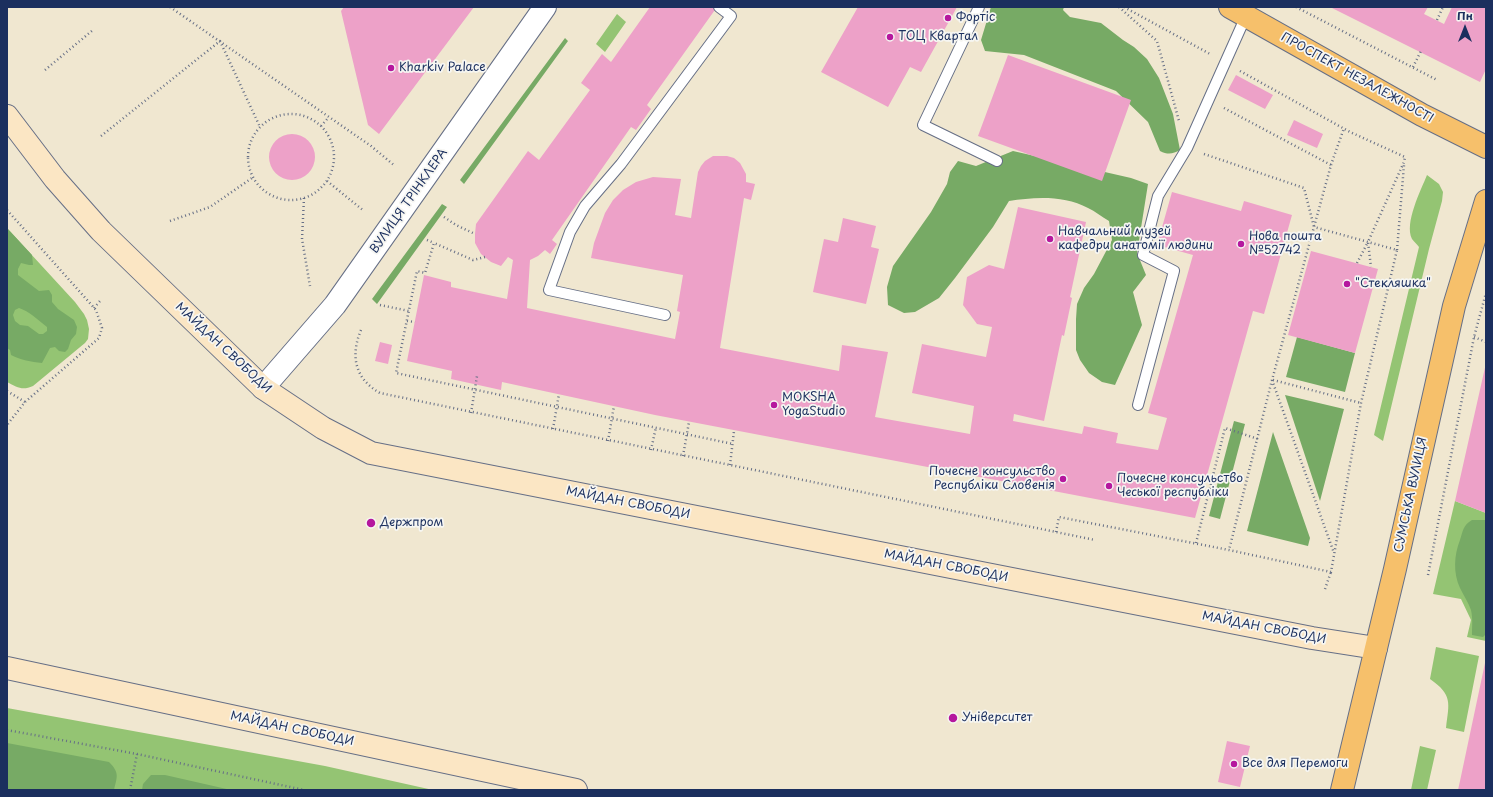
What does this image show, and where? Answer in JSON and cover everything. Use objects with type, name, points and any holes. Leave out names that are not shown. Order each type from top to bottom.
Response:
[{"type":"main road","name":"ПРОСПЕКТ НЕЗАЛЕЖНОСТІ","points":[[1238,12],[1422,115],[1486,147]]},
{"type":"main road","name":"МАЙДАН СВОБОДИ","points":[[7,116],[55,179],[101,231],[263,388],[324,428],[370,453],[1312,638],[1376,648]]},
{"type":"main road","name":"СУМСЬКА ВУЛИЦЯ","points":[[1342,790],[1454,306],[1486,201]]},
{"type":"main road","name":"МАЙДАН СВОБОДИ","points":[[7,668],[576,790]]},
{"type":"street","name":"ВУЛИЦЯ ТРІНКЛЕРА","points":[[263,388],[335,305],[545,7]]},
{"type":"lane","points":[[665,315],[549,290],[570,232],[585,206],[621,164],[731,16],[719,7]]},
{"type":"lane","points":[[979,7],[922,125],[997,161]]},
{"type":"lane","points":[[1138,405],[1174,271],[1143,254],[1158,196],[1187,148],[1199,124],[1225,62],[1238,12]]},
{"type":"path","points":[[170,7],[371,146],[395,166]]},
{"type":"path","points":[[1124,7],[1344,128],[1405,157],[1397,250],[1362,403],[1331,572],[1325,589]]},
{"type":"path","points":[[1296,7],[1437,80]]},
{"type":"path","points":[[1437,20],[1443,7]]},
{"type":"path","points":[[45,70],[94,30]]},
{"type":"path","points":[[220,41],[260,127]]},
{"type":"path","points":[[101,136],[220,41]]},
{"type":"path","points":[[1413,67],[1421,51]]},
{"type":"path","points":[[1218,105],[1332,165]]},
{"type":"path","points":[[297,114],[310,119],[321,126],[330,138],[334,153],[333,167],[327,181],[317,192],[304,198],[289,200],[275,197],[262,189],[252,178],[248,151],[252,138],[260,127],[271,119],[284,115],[297,114]]},
{"type":"path","points":[[321,126],[329,117]]},
{"type":"path","points":[[1228,550],[1258,439],[1272,380],[1314,227],[1344,128]]},
{"type":"path","points":[[1357,263],[1404,162]]},
{"type":"path","points":[[170,220],[210,207],[252,178]]},
{"type":"path","points":[[327,181],[364,211]]},
{"type":"path","points":[[304,198],[302,239],[310,286]]},
{"type":"path","points":[[7,210],[94,308],[102,328],[99,338],[24,402],[7,425]]},
{"type":"path","points":[[444,217],[456,225],[475,234]]},
{"type":"path","points":[[1314,227],[1397,250]]},
{"type":"path","points":[[427,240],[473,260],[485,257]]},
{"type":"path","points":[[1368,242],[1371,267]]},
{"type":"path","points":[[434,243],[425,273],[417,271],[396,373],[733,444]]},
{"type":"path","points":[[1428,575],[1474,337],[1486,293]]},
{"type":"path","points":[[94,308],[100,301]]},
{"type":"path","points":[[380,305],[409,311]]},
{"type":"path","points":[[407,321],[415,322]]},
{"type":"path","points":[[361,330],[355,348],[355,356],[359,372],[371,388],[380,393],[393,397],[1095,540]]},
{"type":"path","points":[[1474,337],[1486,342]]},
{"type":"path","points":[[470,413],[477,376]]},
{"type":"path","points":[[1272,380],[1362,403]]},
{"type":"path","points":[[1272,380],[1334,554]]},
{"type":"path","points":[[7,391],[24,402]]},
{"type":"path","points":[[553,429],[559,394]]},
{"type":"path","points":[[608,441],[614,406]]},
{"type":"path","points":[[683,456],[689,422]]},
{"type":"path","points":[[651,450],[656,427]]},
{"type":"path","points":[[1196,544],[1225,428],[1258,439]]},
{"type":"path","points":[[730,466],[734,431]]},
{"type":"path","points":[[1056,532],[1059,517],[1331,572]]},
{"type":"path","points":[[7,730],[137,754],[304,790]]},
{"type":"path","points":[[130,790],[137,754]]},
{"type":"green space","points":[[991,7],[1064,7],[1063,10],[1070,17],[1101,23],[1134,47],[1147,59],[1159,78],[1173,114],[1180,150],[1170,154],[1160,151],[1148,122],[1116,91],[1024,55],[985,51],[981,40]]},
{"type":"green space","points":[[617,14],[626,22],[605,52],[596,44]]},
{"type":"green space","points":[[565,38],[568,41],[464,184],[460,180]]},
{"type":"green space","points":[[1013,151],[1131,178],[1148,184],[1137,253],[1146,275],[1133,292],[1142,325],[1115,385],[1102,382],[1089,373],[1080,360],[1076,350],[1077,304],[1084,288],[1094,274],[1112,240],[1109,221],[1079,204],[1049,198],[1009,201],[993,227],[939,298],[915,312],[904,313],[888,305],[887,287],[893,266],[931,212],[947,184],[950,172],[958,161],[976,166]]},
{"type":"green space","points":[[1427,175],[1439,184],[1443,192],[1442,201],[1383,441],[1374,435],[1419,247],[1412,239],[1410,224],[1414,207]]},
{"type":"green space","points":[[442,204],[447,207],[377,304],[372,299]]},
{"type":"green space","points":[[7,228],[75,302],[84,314],[89,329],[88,339],[85,343],[33,386],[26,388],[20,388],[7,382]]},
{"type":"green space","points":[[7,228],[32,255],[33,265],[21,263],[18,269],[18,275],[39,291],[49,290],[52,295],[52,302],[58,309],[74,320],[77,327],[76,334],[71,340],[68,349],[65,352],[59,351],[55,347],[50,348],[42,363],[15,357],[11,355],[10,350],[7,348]],"holes":[[[19,308],[26,311],[47,327],[47,331],[43,334],[39,334],[28,326],[20,325],[15,321],[13,315],[15,310]]]},
{"type":"green space","points":[[1297,337],[1355,353],[1345,392],[1286,377]]},
{"type":"green space","points":[[1285,395],[1344,409],[1320,501]]},
{"type":"green space","points":[[1234,421],[1245,424],[1220,519],[1209,516]]},
{"type":"green space","points":[[1273,432],[1310,538],[1308,546],[1247,531]]},
{"type":"green space","points":[[1455,501],[1486,513],[1486,641],[1467,637],[1471,620],[1461,599],[1433,594]]},
{"type":"green space","points":[[1472,520],[1486,520],[1486,634],[1483,637],[1472,635],[1471,610],[1460,588],[1455,570],[1456,552],[1463,531],[1465,526]]},
{"type":"green space","points":[[1436,647],[1479,656],[1464,732],[1446,728],[1448,700],[1443,690],[1430,679]]},
{"type":"green space","points":[[7,708],[325,766],[433,790],[7,790]]},
{"type":"green space","points":[[7,743],[109,762],[115,769],[117,775],[114,790],[7,790]]},
{"type":"green space","points":[[1420,746],[1436,750],[1427,790],[1411,790]]},
{"type":"green space","points":[[151,775],[165,775],[231,790],[142,790],[143,784]]},
{"type":"building","name":"Kharkiv Palace","points":[[344,7],[474,7],[379,134],[368,125],[341,11]]},
{"type":"building","points":[[650,7],[717,7],[647,105],[651,109],[636,130],[631,127],[552,240],[557,244],[550,254],[545,250],[530,260],[527,308],[675,339],[680,312],[677,311],[683,275],[591,258],[594,243],[605,213],[613,200],[623,190],[636,182],[653,177],[681,179],[675,215],[691,218],[698,172],[701,166],[705,161],[713,156],[727,156],[734,158],[740,163],[746,174],[746,182],[755,184],[751,200],[744,198],[720,348],[839,371],[842,345],[888,352],[875,417],[970,434],[974,406],[912,393],[922,344],[986,357],[992,327],[977,324],[963,305],[967,277],[989,265],[1004,269],[1018,207],[1086,222],[1070,297],[1072,298],[1064,336],[1062,335],[1044,421],[1014,414],[1013,421],[1082,434],[1084,426],[1118,433],[1116,443],[1158,450],[1167,418],[1148,413],[1193,255],[1157,245],[1172,192],[1241,211],[1244,201],[1292,215],[1264,314],[1253,311],[1195,518],[655,415],[502,382],[501,390],[451,379],[452,371],[407,361],[424,275],[451,282],[451,287],[507,299],[513,260],[508,257],[501,266],[491,262],[481,254],[475,243],[476,224],[528,151],[539,160],[590,90],[581,83],[586,76],[602,54],[611,62]]},
{"type":"building","name":"ТОЦ Квартал","points":[[858,7],[957,7],[921,72],[910,67],[888,107],[821,72]]},
{"type":"building","points":[[1330,7],[1428,7],[1424,14],[1444,24],[1452,7],[1486,7],[1486,69],[1480,82]]},
{"type":"building","points":[[1008,55],[1131,100],[1102,181],[978,136]]},
{"type":"building","points":[[1236,75],[1273,95],[1265,109],[1228,90]]},
{"type":"building","points":[[1294,120],[1323,134],[1317,148],[1287,135]]},
{"type":"building","points":[[287,134],[297,134],[309,140],[314,148],[314,166],[309,174],[301,179],[287,180],[279,177],[272,170],[269,162],[269,152],[272,144],[279,137]]},
{"type":"building","points":[[843,218],[876,226],[871,247],[879,249],[866,304],[813,292],[824,239],[838,242]]},
{"type":"building","points":[[1311,251],[1378,269],[1355,353],[1288,335]]},
{"type":"building","points":[[380,342],[392,345],[388,364],[375,361]]},
{"type":"building","points":[[1486,363],[1486,513],[1455,501]]},
{"type":"building","points":[[1485,663],[1486,790],[1458,790],[1460,781]]},
{"type":"building","name":"Все для Перемоги","points":[[1227,741],[1250,746],[1240,787],[1218,782]]},
{"type":"place","name":"Фортiс","points":[[948,18]]},
{"type":"place","name":"ТОЦ Квартал","points":[[890,37]]},
{"type":"place","name":"Kharkiv Palace","points":[[391,68]]},
{"type":"place","name":"Навчальний музей кафедри анатомії людини","points":[[1050,239]]},
{"type":"place","name":"Нова пошта №52742","points":[[1241,244]]},
{"type":"place","name":"\"Стекляшка\"","points":[[1347,284]]},
{"type":"place","name":"MOKSHA YogaStudio","points":[[774,405]]},
{"type":"place","name":"Почесне консульство Республіки Словенія","points":[[1063,479]]},
{"type":"place","name":"Почесне консульство Чеської республіки","points":[[1109,486]]},
{"type":"place","name":"Держпром","points":[[371,523]]},
{"type":"place","name":"Університет","points":[[953,718]]},
{"type":"place","name":"Все для Перемоги","points":[[1234,764]]}]
